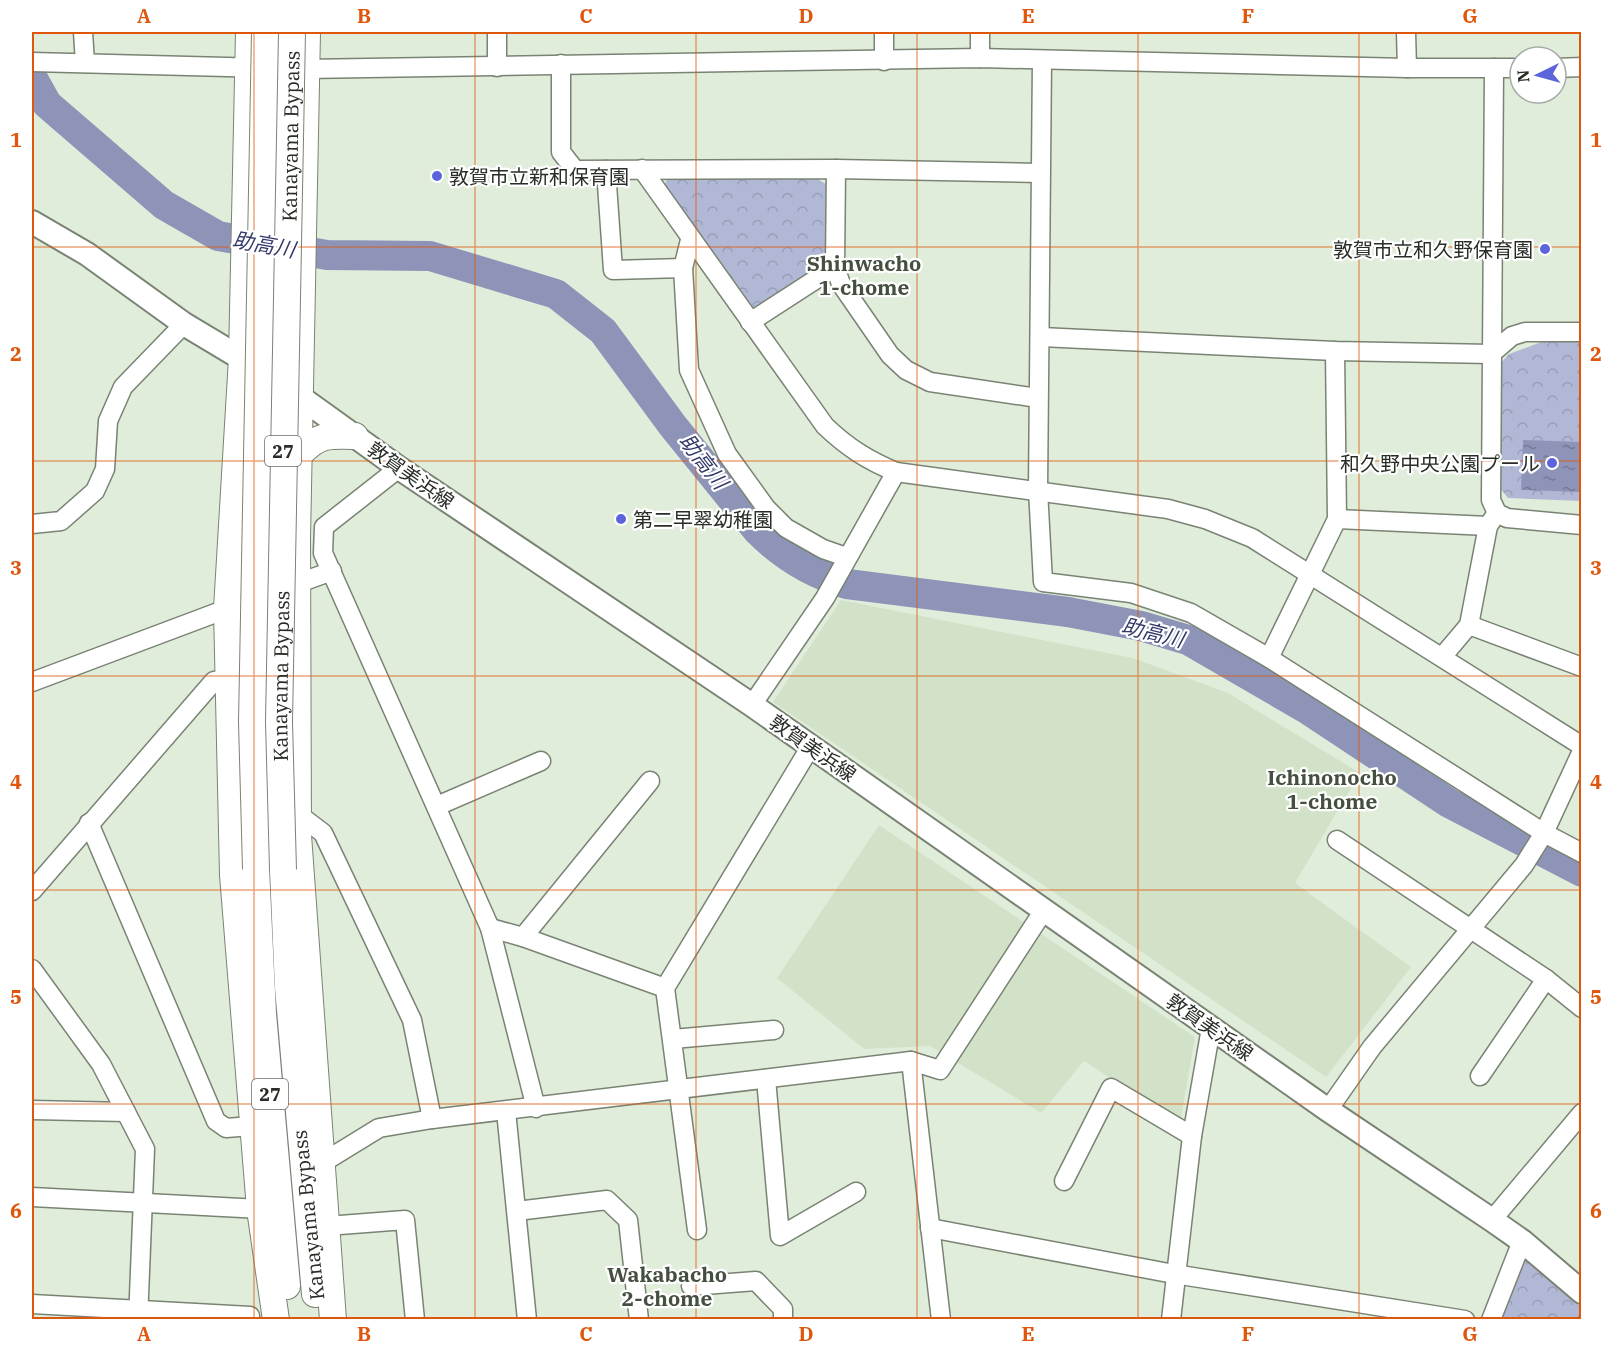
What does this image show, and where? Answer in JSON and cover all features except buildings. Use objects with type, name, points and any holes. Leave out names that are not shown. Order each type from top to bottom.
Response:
[{"type":"highway","points":[[249,32],[242,358],[227,609],[233,875],[260,1209],[276,1320]]},
{"type":"highway","name":"Kanayama Bypass","points":[[265,32],[252,722],[263,1014],[291,1320]]},
{"type":"highway","name":"Kanayama Bypass","points":[[292,32],[279,722],[288,987],[305,1203],[318,1320]]},
{"type":"highway","points":[[307,32],[297,584],[298,814],[333,1320]]},
{"type":"highway","points":[[300,454],[311,442],[329,435],[355,436]]},
{"type":"main road","name":"敦賀美浜線","points":[[32,222],[87,254],[184,324],[242,358],[302,398],[399,468],[752,705],[1328,1110],[1522,1241],[1581,1292]]},
{"type":"street","points":[[84,32],[85,63]]},
{"type":"street","points":[[497,32],[497,67]]},
{"type":"street","points":[[884,32],[884,61]]},
{"type":"street","points":[[980,32],[980,58]]},
{"type":"street","points":[[1406,32],[1407,68]]},
{"type":"street","points":[[33,62],[305,69],[980,58],[1407,68],[1508,68]]},
{"type":"street","points":[[1042,60],[1038,490],[1043,582],[1131,593],[1181,609],[1269,658],[1544,833],[1581,853]]},
{"type":"street","points":[[561,64],[561,152],[575,170],[836,169],[1040,173]]},
{"type":"street","points":[[1442,657],[1469,625],[1493,519],[1489,489],[1494,68]]},
{"type":"street","points":[[836,169],[835,267],[841,284],[890,355],[906,370],[930,382],[1038,398]]},
{"type":"street","points":[[606,170],[613,270],[683,268]]},
{"type":"street","points":[[642,170],[825,426],[864,459],[896,472],[1168,509],[1206,519],[1252,538],[1313,574],[1581,746]]},
{"type":"street","points":[[690,240],[683,268],[689,370],[727,454],[766,508],[786,528],[823,549],[846,557]]},
{"type":"street","points":[[750,322],[835,267]]},
{"type":"street","points":[[32,524],[61,521],[95,491],[105,469],[108,421],[123,387],[184,324]]},
{"type":"street","points":[[1041,338],[1335,351],[1491,354],[1512,336],[1525,332],[1581,332]]},
{"type":"street","points":[[1269,658],[1313,574],[1337,519],[1335,351]]},
{"type":"street","points":[[399,468],[324,526],[323,553],[490,928],[536,1108]]},
{"type":"street","points":[[752,705],[825,598],[846,557],[896,472]]},
{"type":"street","points":[[1337,519],[1493,519],[1581,525]]},
{"type":"street","points":[[32,682],[332,571]]},
{"type":"street","points":[[1469,625],[1581,667]]},
{"type":"street","points":[[32,891],[214,681],[229,679]]},
{"type":"street","points":[[697,1230],[665,988],[811,746]]},
{"type":"street","points":[[1328,1110],[1372,1047],[1524,865],[1544,833],[1581,751]]},
{"type":"street","points":[[437,806],[542,761]]},
{"type":"street","points":[[523,937],[650,781]]},
{"type":"street","points":[[298,814],[323,833],[412,1020],[432,1119]]},
{"type":"street","points":[[89,823],[216,1121],[226,1128],[252,1126]]},
{"type":"street","points":[[1337,840],[1546,980],[1581,1008]]},
{"type":"street","points":[[322,1163],[379,1128],[432,1119],[911,1061],[940,1070],[1044,910]]},
{"type":"street","points":[[490,928],[523,937],[665,988]]},
{"type":"street","points":[[34,979],[102,1064],[145,1149],[138,1314]]},
{"type":"street","points":[[1480,1076],[1546,980]]},
{"type":"street","points":[[1171,1320],[1174,1274],[1192,1136],[1211,1028]]},
{"type":"street","points":[[673,1039],[774,1030]]},
{"type":"street","points":[[911,1061],[941,1320]]},
{"type":"street","points":[[766,1079],[780,1236],[856,1192]]},
{"type":"street","points":[[1064,1181],[1111,1088],[1192,1136]]},
{"type":"street","points":[[32,1110],[126,1112]]},
{"type":"street","points":[[506,1111],[527,1320]]},
{"type":"street","points":[[1492,1220],[1581,1113]]},
{"type":"street","points":[[32,1197],[144,1205],[260,1209]]},
{"type":"street","points":[[517,1211],[607,1200],[628,1220],[639,1320]]},
{"type":"street","points":[[327,1226],[405,1220],[415,1320]]},
{"type":"street","points":[[930,1228],[1174,1274],[1465,1320]]},
{"type":"street","points":[[1491,1320],[1522,1241]]},
{"type":"street","points":[[691,1286],[756,1281],[783,1309],[783,1320]]},
{"type":"street","points":[[32,1304],[138,1314],[250,1316]]},
{"type":"shaded area","points":[[841,600],[1133,658],[1228,693],[1360,773],[1295,883],[1411,967],[1326,1077],[773,702]]},
{"type":"shaded area","points":[[879,825],[1195,1037],[1180,1124],[1084,1061],[1041,1113],[930,1046],[864,1049],[777,978]]},
{"type":"green space","points":[[670,177],[816,178],[829,186],[826,263],[763,307],[753,307],[664,184]]},
{"type":"green space","points":[[1544,341],[1581,341],[1581,501],[1508,498],[1499,487],[1500,364],[1509,354]]},
{"type":"green space","points":[[1525,1259],[1581,1298],[1581,1319],[1498,1320]]},
{"type":"water","name":"和久野中央公園プール","points":[[1523,440],[1581,442],[1581,492],[1521,490]]},
{"type":"waterway","name":"助高川","points":[[32,77],[47,104],[164,205],[218,236],[327,255],[430,256],[556,294],[603,331],[673,426],[758,531],[788,557],[810,570],[847,584],[1068,612],[1141,626],[1188,640],[1307,709],[1449,803],[1582,872]]},
{"type":"place","name":"敦賀市立新和保育園","points":[[437,176]]},
{"type":"place","name":"敦賀市立和久野保育園","points":[[1545,249]]},
{"type":"place","name":"和久野中央公園プール","points":[[1552,463]]},
{"type":"place","name":"第二早翠幼稚園","points":[[621,519]]},
{"type":"district","name":"Shinwacho 1-chome","points":[[864,275]]},
{"type":"district","name":"Ichinonocho 1-chome","points":[[1332,789]]},
{"type":"district","name":"Wakabacho 2-chome","points":[[667,1286]]}]
